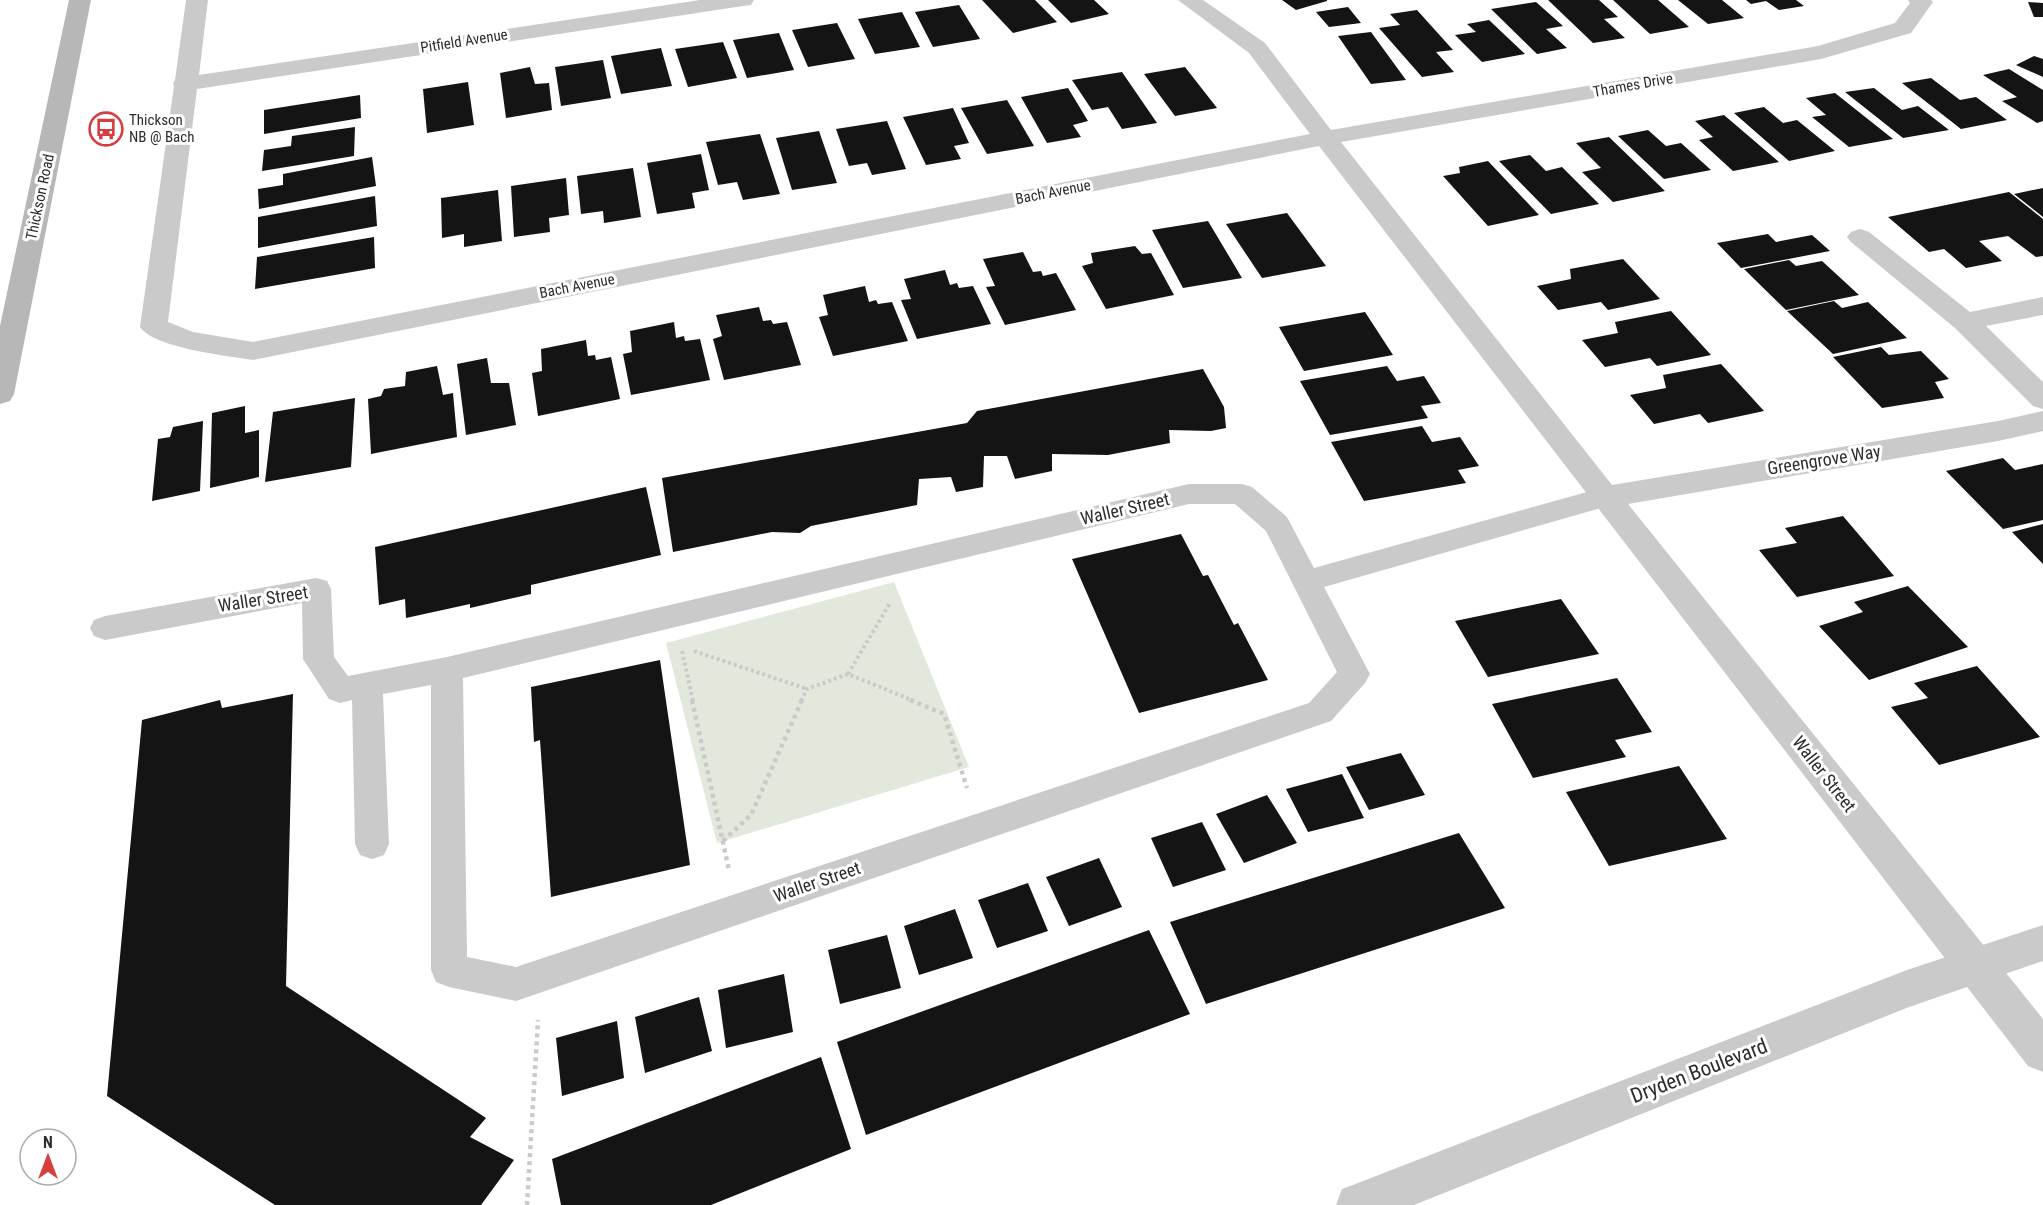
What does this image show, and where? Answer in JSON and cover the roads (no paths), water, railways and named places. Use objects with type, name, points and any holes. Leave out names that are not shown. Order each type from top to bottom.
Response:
[{"type":"main road","name":"Thickson Road","points":[[0,394],[80,0]]},
{"type":"street","name":"Bach Avenue","points":[[197,0],[184,84],[154,327],[188,340],[253,351],[1324,138]]},
{"type":"street","name":"Pitfield Avenue","points":[[184,84],[629,8],[743,0]]},
{"type":"street","name":"Waller Street","points":[[1190,0],[1257,48],[1324,138],[1605,497],[2043,1052]]},
{"type":"street","name":"Thames Drive","points":[[1324,138],[1821,52],[1903,28],[1922,2],[1919,0]]},
{"type":"street","points":[[1860,237],[1965,322],[2043,399]]},
{"type":"street","points":[[1965,322],[2043,306]]},
{"type":"street","name":"Greengrove Way","points":[[1605,497],[1998,431],[2043,421]]},
{"type":"street","name":"Dryden Boulevard","points":[[1358,1205],[1975,965],[2043,943]]},
{"type":"lane","name":"Waller Street","points":[[105,628],[316,589],[319,659],[340,690],[447,669],[1189,494],[1242,494],[1277,524],[1354,674],[1320,712],[516,984],[449,970],[447,669]]},
{"type":"lane","points":[[1306,580],[1605,497]]},
{"type":"lane","points":[[367,685],[372,844]]},
{"type":"place","name":"Thickson NB @ Bach","points":[[106,129]]}]
